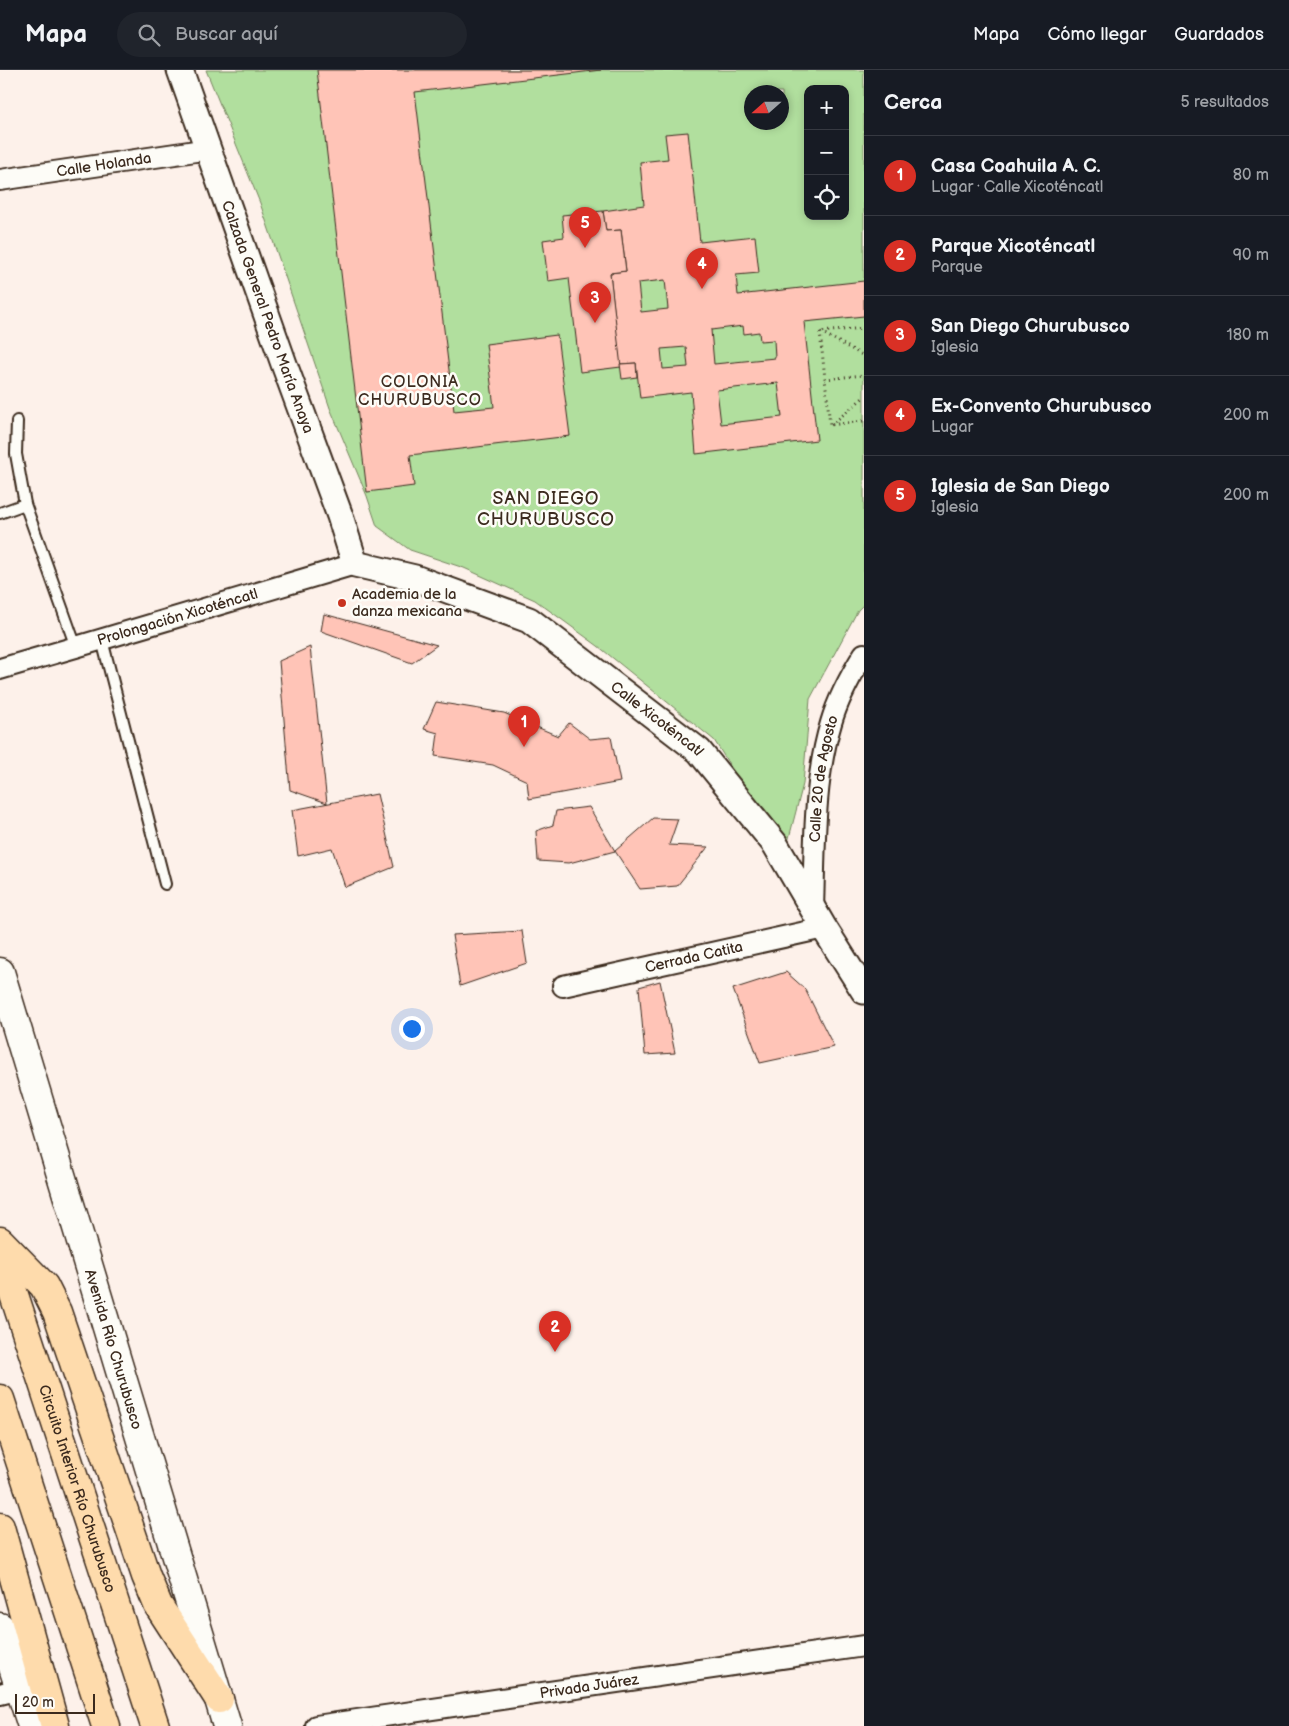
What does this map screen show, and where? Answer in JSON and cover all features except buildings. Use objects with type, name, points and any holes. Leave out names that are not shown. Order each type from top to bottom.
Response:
[{"type":"highway","points":[[0,1241],[44,1286],[57,1312],[155,1598],[219,1699]]},
{"type":"highway","name":"Circuito Interior Río Churubusco","points":[[0,1252],[155,1726]]},
{"type":"highway","points":[[0,1399],[106,1726]]},
{"type":"highway","points":[[0,1527],[55,1726]]},
{"type":"main road","name":"Avenida Río Churubusco","points":[[0,972],[228,1726]]},
{"type":"main road","points":[[0,1627],[10,1692],[32,1726]]},
{"type":"street","name":"Calzada General Pedro María Anaya","points":[[180,70],[340,516],[355,564]]},
{"type":"street","name":"Calle Holanda","points":[[0,180],[209,149]]},
{"type":"street","name":"Prolongación Xicoténcatl","points":[[0,669],[355,564]]},
{"type":"street","name":"Calle Xicoténcatl","points":[[355,564],[415,578],[529,620],[700,751],[775,844],[864,991]]},
{"type":"street","name":"Calle 20 de Agosto","points":[[819,919],[815,833],[824,754],[832,722],[842,696],[864,654]]},
{"type":"street","name":"Cerrada Catita","points":[[563,986],[819,919]]},
{"type":"street","name":"Privada Juárez","points":[[316,1726],[864,1646]]},
{"type":"lane","points":[[17,421],[16,454],[25,504],[76,648]]},
{"type":"lane","points":[[0,513],[25,504]]},
{"type":"lane","points":[[102,640],[165,884]]},
{"type":"path","points":[[820,332],[864,328]]},
{"type":"path","points":[[820,332],[864,356]]},
{"type":"path","points":[[820,332],[830,425]]},
{"type":"path","points":[[826,379],[864,375]]},
{"type":"path","points":[[830,425],[864,397]]},
{"type":"path","points":[[830,425],[864,422]]},
{"type":"green space","points":[[206,70],[864,70],[864,604],[858,610],[810,699],[803,784],[788,842],[780,846],[714,740],[598,646],[535,600],[464,568],[410,550],[377,526],[367,496],[330,408],[260,203]]},
{"type":"place","name":"Iglesia de San Diego","points":[[585,248]]},
{"type":"place","name":"Ex-Convento Churubusco","points":[[702,289]]},
{"type":"place","name":"San Diego Churubusco","points":[[595,323]]},
{"type":"place","name":"Academia de la danza mexicana","points":[[342,603]]},
{"type":"place","name":"Casa Coahuila A. C.","points":[[524,747]]},
{"type":"place","name":"Parque Xicoténcatl","points":[[555,1352]]},
{"type":"district","name":"COLONIA CHURUBUSCO","points":[[420,390]]},
{"type":"district","name":"SAN DIEGO CHURUBUSCO","points":[[546,508]]}]
